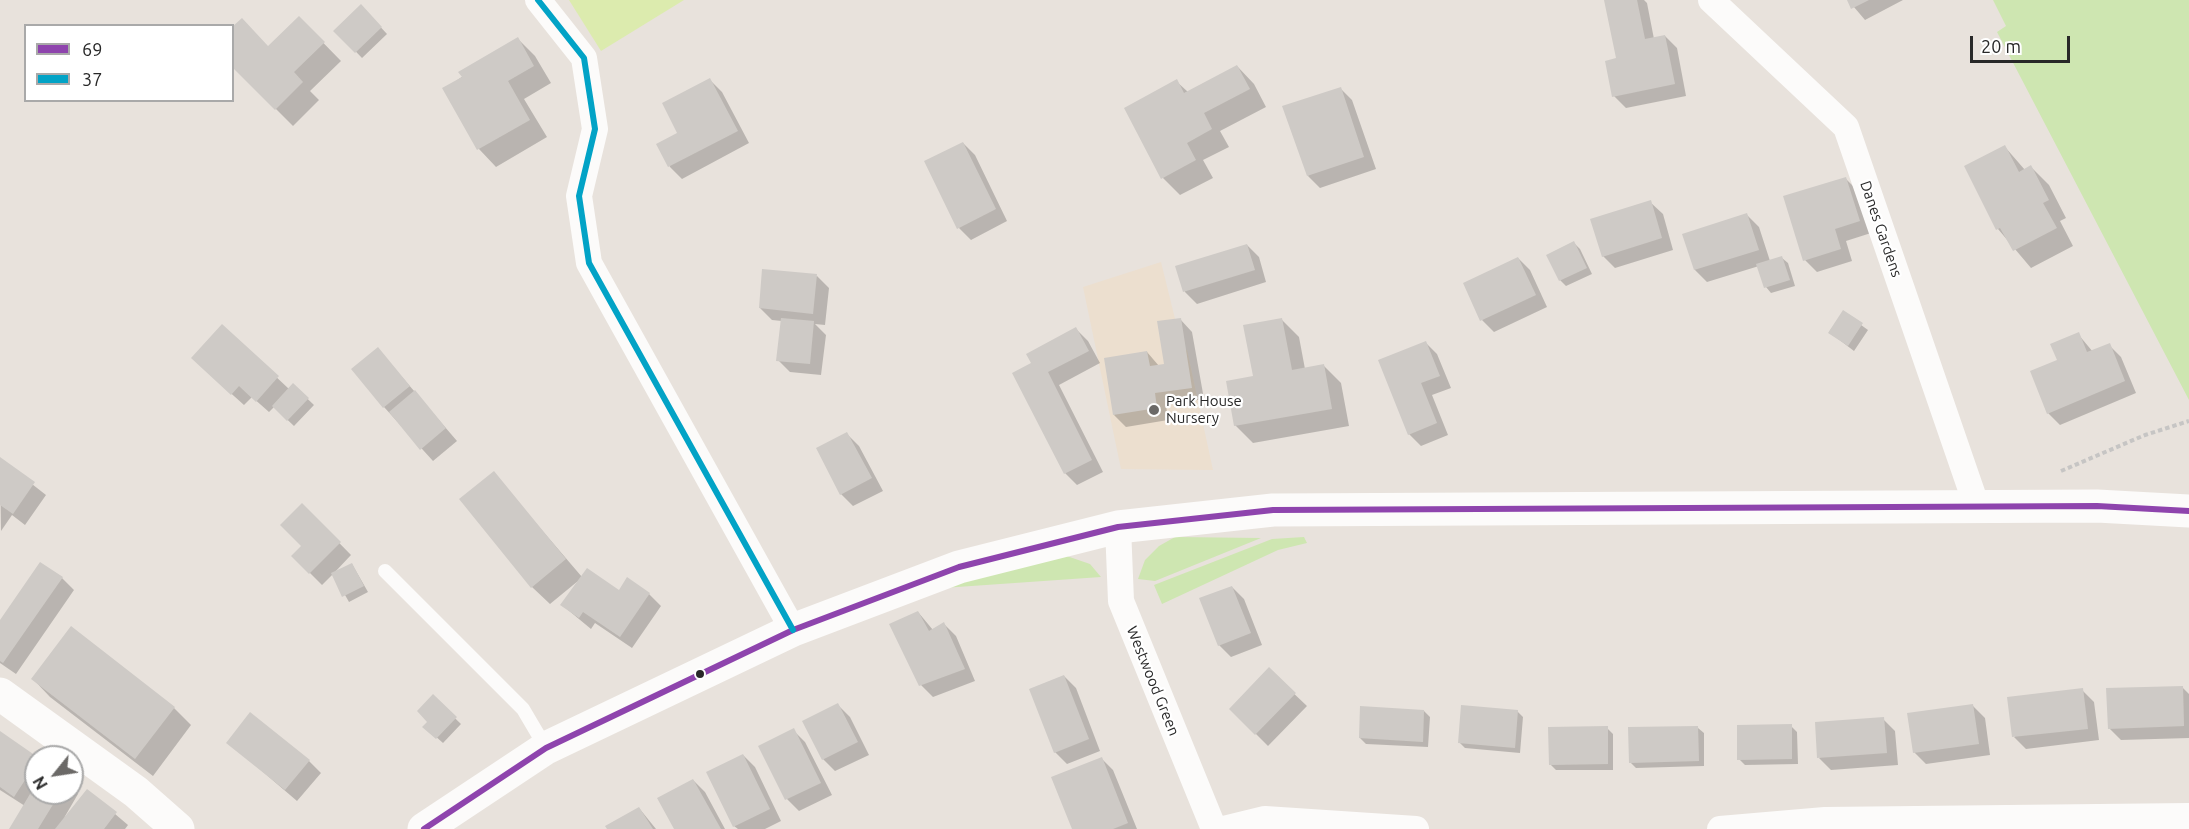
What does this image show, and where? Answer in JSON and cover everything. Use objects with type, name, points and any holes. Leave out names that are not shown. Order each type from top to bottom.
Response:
[{"type":"main road","points":[[424,829],[546,748],[793,630],[959,567],[1118,527],[1273,510],[2097,506],[2189,511]]},
{"type":"main road","points":[[0,694],[136,792],[178,829]]},
{"type":"street","points":[[538,0],[584,57],[595,129],[579,196],[589,263],[793,630]]},
{"type":"street","name":"Danes Gardens","points":[[1711,0],[1846,127],[1977,507]]},
{"type":"street","name":"Westwood Green","points":[[1118,527],[1121,601],[1214,829]]},
{"type":"street","points":[[1720,829],[1825,820],[2189,816]]},
{"type":"street","points":[[1224,829],[1265,819],[1416,829]]},
{"type":"lane","points":[[385,571],[523,709],[546,748]]},
{"type":"path","points":[[2050,475],[2145,435],[2189,421]]},
{"type":"shaded area","name":"Park House Nursery","points":[[1161,262],[1183,351],[1187,350],[1213,470],[1121,469],[1083,287]]},
{"type":"green space","points":[[569,0],[684,0],[601,51]]},
{"type":"green space","points":[[1993,0],[2189,0],[2189,400],[1997,32],[2006,26]]},
{"type":"green space","points":[[1175,537],[1261,538],[1155,581],[1138,579],[1145,560],[1159,546]]},
{"type":"green space","points":[[1304,537],[1307,543],[1278,550],[1162,604],[1154,585],[1272,539]]},
{"type":"green space","points":[[1055,552],[1090,564],[1101,577],[914,590]]},
{"type":"building","points":[[1604,0],[1637,0],[1645,39],[1665,35],[1675,84],[1612,97],[1605,61],[1616,58]]},
{"type":"building","points":[[1847,0],[1869,0],[1851,9]]},
{"type":"building","points":[[361,4],[382,27],[355,53],[333,31]]},
{"type":"building","points":[[299,16],[325,42],[294,72],[303,82],[275,110],[234,69],[234,25],[242,18],[268,46]]},
{"type":"building","points":[[518,37],[534,66],[508,81],[530,120],[477,150],[442,88],[462,77],[458,72]]},
{"type":"building","points":[[1237,65],[1250,89],[1204,113],[1212,129],[1187,143],[1196,160],[1161,179],[1124,108],[1177,79],[1184,93]]},
{"type":"building","points":[[710,78],[738,131],[668,167],[656,144],[677,133],[662,103]]},
{"type":"building","points":[[1341,87],[1364,157],[1307,176],[1282,106]]},
{"type":"building","points":[[963,142],[996,209],[957,229],[924,161]]},
{"type":"building","points":[[2005,145],[2019,172],[2031,165],[2049,200],[2043,203],[2057,228],[2013,251],[2000,228],[1996,230],[1964,166]]},
{"type":"building","points":[[1846,177],[1860,221],[1835,229],[1841,249],[1803,261],[1783,196]]},
{"type":"building","points":[[1651,200],[1662,238],[1602,257],[1590,219]]},
{"type":"building","points":[[1747,213],[1759,250],[1694,270],[1682,234]]},
{"type":"building","points":[[1574,241],[1587,268],[1559,281],[1546,255]]},
{"type":"building","points":[[1247,244],[1255,270],[1183,292],[1175,266]]},
{"type":"building","points":[[1782,256],[1790,280],[1764,288],[1756,264]]},
{"type":"building","points":[[1518,257],[1536,295],[1480,321],[1463,283]]},
{"type":"building","points":[[762,269],[817,274],[813,314],[759,308]]},
{"type":"building","points":[[1843,310],[1863,323],[1848,346],[1828,333]]},
{"type":"building","points":[[781,318],[814,321],[810,364],[776,361]]},
{"type":"building","points":[[1181,318],[1192,388],[1155,393],[1157,408],[1113,415],[1104,358],[1147,351],[1150,366],[1164,364],[1157,321]]},
{"type":"building","points":[[1282,318],[1292,370],[1324,364],[1332,409],[1234,426],[1226,381],[1253,376],[1243,325]]},
{"type":"building","points":[[222,324],[279,376],[256,402],[239,386],[231,395],[191,358]]},
{"type":"building","points":[[1076,327],[1089,351],[1048,372],[1092,460],[1064,474],[1012,373],[1031,363],[1026,354]]},
{"type":"building","points":[[2079,332],[2087,352],[2110,343],[2125,381],[2047,414],[2030,371],[2057,360],[2050,344]]},
{"type":"building","points":[[1426,341],[1440,376],[1421,383],[1437,423],[1408,435],[1378,360]]},
{"type":"building","points":[[378,347],[410,386],[383,408],[351,369]]},
{"type":"building","points":[[293,383],[309,398],[287,421],[272,406]]},
{"type":"building","points":[[415,390],[446,428],[420,450],[389,412]]},
{"type":"building","points":[[847,432],[872,478],[840,495],[816,448]]},
{"type":"building","points":[[0,457],[35,482],[13,514],[0,505]]},
{"type":"building","points":[[494,471],[566,559],[531,588],[459,499]]},
{"type":"building","points":[[302,503],[341,542],[309,574],[291,556],[301,546],[280,525]]},
{"type":"building","points":[[40,562],[63,577],[3,663],[0,661],[0,620]]},
{"type":"building","points":[[352,563],[364,586],[342,597],[331,573]]},
{"type":"building","points":[[587,568],[619,590],[627,577],[650,593],[620,637],[583,612],[579,618],[560,605]]},
{"type":"building","points":[[1232,586],[1251,633],[1218,646],[1199,598]]},
{"type":"building","points":[[918,611],[929,631],[944,622],[965,669],[919,686],[889,624]]},
{"type":"building","points":[[71,626],[175,707],[135,759],[31,679]]},
{"type":"building","points":[[1269,667],[1296,693],[1255,735],[1229,709]]},
{"type":"building","points":[[1064,675],[1089,739],[1054,753],[1029,689]]},
{"type":"building","points":[[2183,686],[2184,726],[2108,729],[2106,688]]},
{"type":"building","points":[[2083,688],[2088,729],[2012,737],[2007,697]]},
{"type":"building","points":[[433,694],[457,717],[436,739],[422,727],[427,722],[417,711]]},
{"type":"building","points":[[838,703],[858,742],[822,760],[802,721]]},
{"type":"building","points":[[1973,704],[1979,744],[1913,753],[1907,713]]},
{"type":"building","points":[[1461,705],[1518,710],[1515,748],[1458,743]]},
{"type":"building","points":[[1360,706],[1424,710],[1423,742],[1359,738]]},
{"type":"building","points":[[250,712],[310,760],[285,790],[226,743]]},
{"type":"building","points":[[1884,717],[1887,753],[1817,758],[1815,722]]},
{"type":"building","points":[[1792,724],[1792,759],[1737,760],[1737,725]]},
{"type":"building","points":[[1608,726],[1608,764],[1549,765],[1548,727]]},
{"type":"building","points":[[1698,726],[1699,761],[1629,763],[1628,727]]},
{"type":"building","points":[[794,728],[821,783],[785,800],[758,746]]},
{"type":"building","points":[[0,731],[24,748],[24,782],[14,797],[0,787]]},
{"type":"building","points":[[743,754],[770,809],[733,827],[706,772]]},
{"type":"building","points":[[1102,757],[1128,823],[1113,829],[1072,829],[1051,777]]},
{"type":"building","points":[[693,779],[721,829],[674,829],[657,798]]},
{"type":"building","points":[[87,789],[117,812],[104,829],[55,829],[74,805],[84,805],[84,793]]},
{"type":"building","points":[[24,804],[53,805],[38,829],[9,829]]},
{"type":"building","points":[[639,807],[653,829],[607,829],[605,826]]},
{"type":"transit line","name":"37","points":[[538,0],[584,58],[595,129],[579,196],[589,263],[793,630]]},
{"type":"transit line","name":"69","points":[[424,829],[546,748],[793,630],[959,567],[1118,527],[1273,510],[2097,506],[2189,511]]},
{"type":"place","name":"Park House Nursery","points":[[1154,410]]}]
